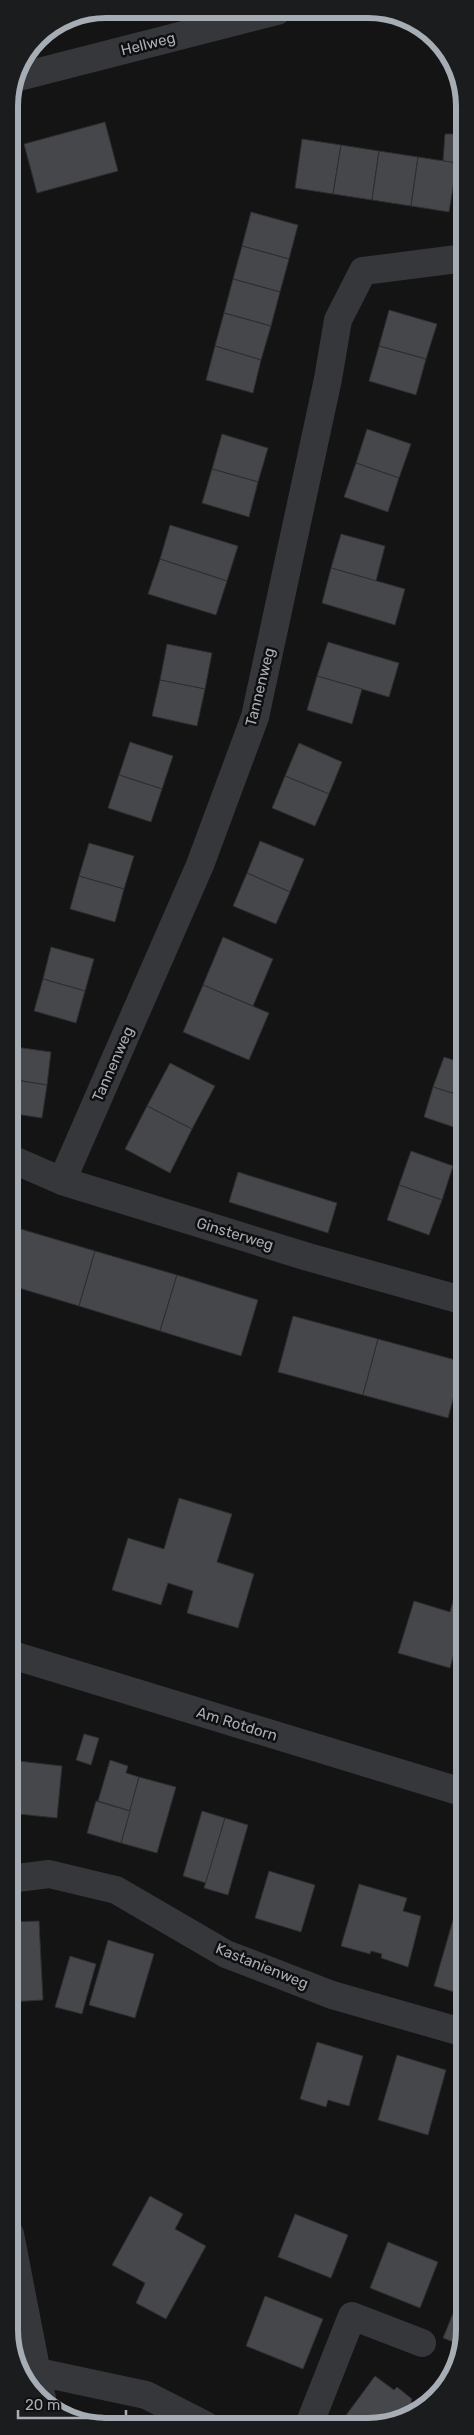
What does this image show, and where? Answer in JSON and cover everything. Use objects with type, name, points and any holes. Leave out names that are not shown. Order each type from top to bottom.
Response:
[{"type":"street","name":"Hellweg","points":[[23,76],[250,18]]},
{"type":"street","name":"Tannenweg","points":[[62,1180],[200,865],[255,717],[326,389],[338,320],[363,271],[456,259]]},
{"type":"street","name":"Ginsterweg","points":[[18,1162],[62,1180],[308,1257],[456,1298]]},
{"type":"street","name":"Am Rotdorn","points":[[18,1657],[456,1790]]},
{"type":"street","name":"Kastanienweg","points":[[18,1878],[49,1874],[116,1890],[226,1954],[332,1995],[456,2030]]},
{"type":"street","points":[[18,2289],[30,2372],[146,2395],[191,2418]]},
{"type":"street","points":[[312,2418],[352,2316],[422,2343]]},
{"type":"building","points":[[105,122],[118,171],[37,193],[24,144]]},
{"type":"building","points":[[445,134],[456,134],[456,163],[443,161]]},
{"type":"building","points":[[302,139],[341,145],[333,194],[295,188]]},
{"type":"building","points":[[341,145],[379,151],[372,200],[333,194]]},
{"type":"building","points":[[379,151],[418,157],[411,206],[372,200]]},
{"type":"building","points":[[418,157],[456,163],[449,212],[411,206]]},
{"type":"building","points":[[251,212],[298,225],[289,259],[242,246]]},
{"type":"building","points":[[242,246],[289,259],[280,292],[233,279]]},
{"type":"building","points":[[233,279],[280,292],[271,326],[224,313]]},
{"type":"building","points":[[389,310],[437,324],[426,359],[379,346]]},
{"type":"building","points":[[224,313],[271,326],[261,360],[215,346]]},
{"type":"building","points":[[215,346],[261,360],[253,393],[206,380]]},
{"type":"building","points":[[379,346],[426,359],[416,395],[369,381]]},
{"type":"building","points":[[367,429],[411,444],[399,478],[356,463]]},
{"type":"building","points":[[222,434],[268,448],[258,482],[212,469]]},
{"type":"building","points":[[356,463],[399,478],[388,512],[344,497]]},
{"type":"building","points":[[212,469],[258,482],[249,517],[202,503]]},
{"type":"building","points":[[170,525],[238,546],[227,581],[160,559]]},
{"type":"building","points":[[341,534],[385,546],[376,581],[331,568]]},
{"type":"building","points":[[160,559],[227,581],[216,615],[148,594]]},
{"type":"building","points":[[331,568],[405,589],[395,625],[322,603]]},
{"type":"building","points":[[328,642],[399,663],[389,697],[317,676]]},
{"type":"building","points":[[167,644],[212,653],[205,689],[160,680]]},
{"type":"building","points":[[317,676],[362,689],[352,724],[307,710]]},
{"type":"building","points":[[160,680],[205,689],[197,726],[152,716]]},
{"type":"building","points":[[130,742],[173,756],[162,789],[119,775]]},
{"type":"building","points":[[299,743],[342,762],[329,794],[285,776]]},
{"type":"building","points":[[119,775],[162,789],[151,822],[108,808]]},
{"type":"building","points":[[285,776],[329,794],[315,826],[272,808]]},
{"type":"building","points":[[260,841],[304,859],[290,892],[247,873]]},
{"type":"building","points":[[89,843],[134,856],[124,889],[79,876]]},
{"type":"building","points":[[247,873],[290,892],[276,924],[233,906]]},
{"type":"building","points":[[79,876],[124,889],[115,922],[70,909]]},
{"type":"building","points":[[223,937],[273,959],[253,1006],[203,985]]},
{"type":"building","points":[[51,947],[94,959],[85,991],[43,979]]},
{"type":"building","points":[[43,979],[85,991],[76,1023],[34,1011]]},
{"type":"building","points":[[203,985],[269,1013],[249,1060],[183,1032]]},
{"type":"building","points":[[18,1047],[51,1052],[47,1085],[18,1080]]},
{"type":"building","points":[[444,1057],[456,1061],[456,1094],[433,1087]]},
{"type":"building","points":[[170,1063],[215,1086],[192,1129],[147,1106]]},
{"type":"building","points":[[18,1080],[47,1085],[42,1118],[18,1114]]},
{"type":"building","points":[[433,1087],[456,1094],[456,1128],[424,1117]]},
{"type":"building","points":[[147,1106],[192,1129],[170,1173],[125,1149]]},
{"type":"building","points":[[411,1151],[453,1166],[442,1200],[399,1185]]},
{"type":"building","points":[[238,1172],[337,1203],[328,1233],[229,1202]]},
{"type":"building","points":[[399,1185],[442,1200],[429,1235],[387,1220]]},
{"type":"building","points":[[18,1228],[95,1251],[79,1306],[18,1288]]},
{"type":"building","points":[[95,1251],[177,1275],[160,1331],[79,1306]]},
{"type":"building","points":[[177,1275],[258,1300],[241,1356],[160,1331]]},
{"type":"building","points":[[293,1316],[378,1339],[363,1395],[278,1372]]},
{"type":"building","points":[[378,1339],[456,1360],[456,1388],[448,1418],[363,1395]]},
{"type":"building","points":[[179,1498],[232,1514],[217,1562],[254,1574],[238,1628],[187,1613],[193,1591],[168,1583],[161,1605],[112,1590],[128,1538],[164,1549]]},
{"type":"building","points":[[456,1591],[456,1650],[450,1668],[398,1653],[414,1601],[450,1612]]},
{"type":"building","points":[[84,1734],[99,1738],[91,1765],[76,1760]]},
{"type":"building","points":[[110,1760],[128,1766],[126,1773],[139,1777],[130,1811],[98,1801]]},
{"type":"building","points":[[18,1761],[62,1766],[57,1818],[18,1814]]},
{"type":"building","points":[[139,1777],[176,1787],[157,1853],[121,1843]]},
{"type":"building","points":[[96,1801],[130,1811],[121,1843],[87,1833]]},
{"type":"building","points":[[202,1811],[225,1818],[206,1883],[183,1876]]},
{"type":"building","points":[[225,1818],[248,1825],[228,1895],[204,1888]]},
{"type":"building","points":[[269,1871],[315,1885],[301,1932],[255,1918]]},
{"type":"building","points":[[359,1884],[407,1898],[403,1911],[421,1916],[408,1967],[381,1958],[382,1954],[371,1951],[370,1954],[341,1946]]},
{"type":"building","points":[[456,1909],[456,1992],[434,1986]]},
{"type":"building","points":[[39,1921],[43,2000],[18,2001],[18,1922]]},
{"type":"building","points":[[108,1940],[154,1954],[135,2018],[89,2005]]},
{"type":"building","points":[[70,1956],[96,1964],[82,2014],[55,2007]]},
{"type":"building","points":[[317,2042],[363,2056],[349,2106],[328,2100],[326,2107],[300,2099]]},
{"type":"building","points":[[397,2055],[446,2070],[428,2135],[378,2120]]},
{"type":"building","points":[[150,2196],[183,2214],[175,2229],[206,2246],[166,2319],[136,2303],[145,2283],[112,2265]]},
{"type":"building","points":[[295,2214],[348,2235],[331,2278],[278,2257]]},
{"type":"building","points":[[388,2242],[438,2262],[420,2308],[370,2288]]},
{"type":"building","points":[[265,2296],[323,2319],[303,2369],[246,2346]]},
{"type":"building","points":[[456,2306],[455,2343],[443,2338]]},
{"type":"building","points":[[375,2376],[394,2390],[397,2387],[412,2399],[411,2403],[413,2405],[391,2415],[369,2418],[344,2418]]}]
